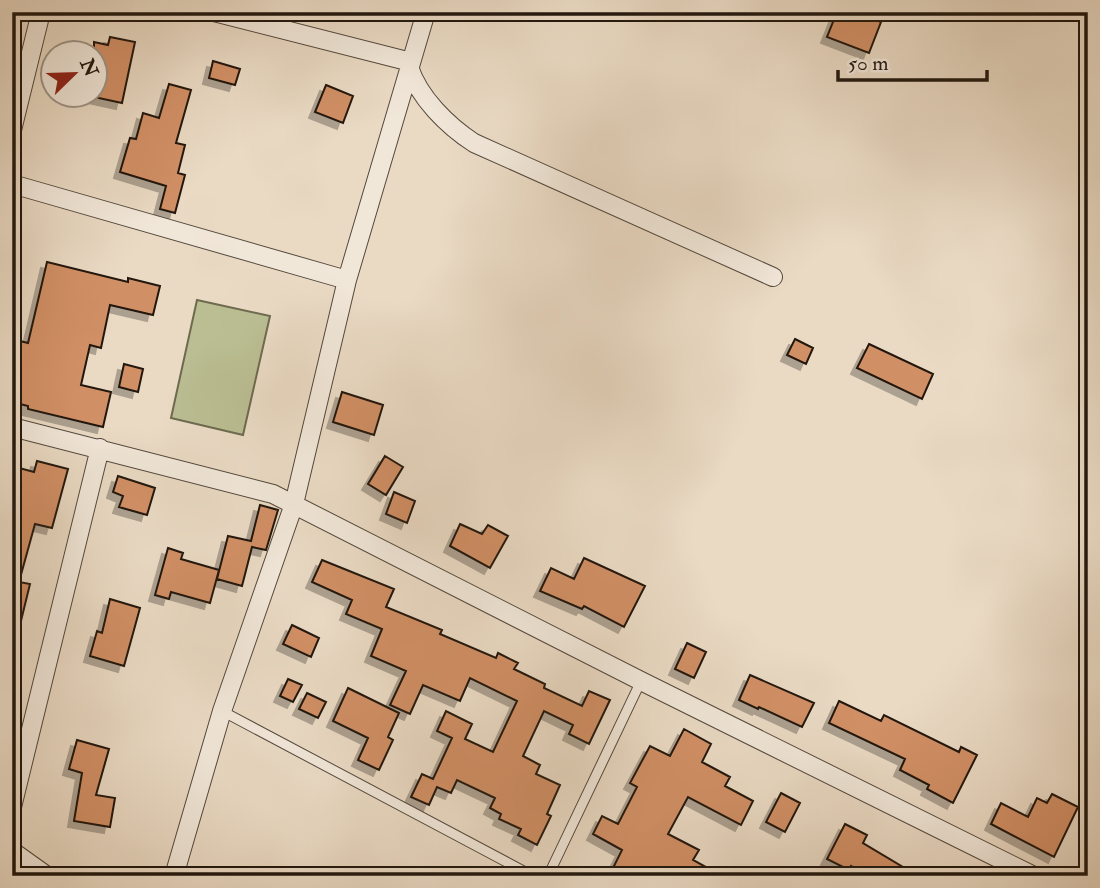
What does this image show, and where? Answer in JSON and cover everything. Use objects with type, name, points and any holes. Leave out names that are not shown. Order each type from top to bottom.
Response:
[{"type":"street","points":[[12,130],[41,12]]},
{"type":"street","points":[[215,12],[410,65]]},
{"type":"street","points":[[174,876],[222,711],[294,504],[347,280],[426,12]]},
{"type":"street","points":[[410,65],[420,90],[458,132],[474,143],[773,277]]},
{"type":"street","points":[[12,184],[347,280]]},
{"type":"street","points":[[12,427],[273,494],[1034,876]]},
{"type":"street","points":[[12,807],[100,448]]},
{"type":"street","points":[[12,851],[47,876]]},
{"type":"lane","points":[[548,876],[641,681]]},
{"type":"lane","points":[[222,711],[533,876]]},
{"type":"green space","points":[[197,300],[270,316],[243,435],[171,418]]},
{"type":"building","points":[[837,12],[857,12],[881,22],[869,53],[827,37]]},
{"type":"building","points":[[110,37],[135,42],[122,103],[108,100]]},
{"type":"building","points":[[213,61],[240,69],[235,85],[209,78]]},
{"type":"building","points":[[169,84],[191,90],[176,143],[185,145],[178,173],[185,175],[175,213],[160,209],[166,186],[120,172],[130,138],[136,139],[143,113],[159,118]]},
{"type":"building","points":[[326,85],[353,96],[343,123],[315,112]]},
{"type":"building","points":[[47,262],[128,282],[128,278],[160,286],[153,315],[110,305],[101,348],[90,345],[81,385],[111,392],[103,427],[28,409],[28,406],[12,402],[12,339],[28,343]]},
{"type":"building","points":[[795,339],[813,348],[806,364],[787,355]]},
{"type":"building","points":[[869,344],[933,374],[922,399],[857,368]]},
{"type":"building","points":[[124,364],[143,369],[138,392],[119,387]]},
{"type":"building","points":[[342,392],[383,405],[374,435],[333,422]]},
{"type":"building","points":[[385,456],[403,467],[386,495],[368,484]]},
{"type":"building","points":[[37,461],[68,469],[52,528],[35,524],[19,582],[30,584],[18,633],[12,632],[12,466],[34,472]]},
{"type":"building","points":[[118,476],[155,488],[147,515],[119,507],[123,496],[113,492]]},
{"type":"building","points":[[394,492],[415,501],[407,523],[386,514]]},
{"type":"building","points":[[260,505],[278,510],[266,550],[252,547],[242,586],[217,579],[228,536],[251,541]]},
{"type":"building","points":[[460,524],[482,534],[488,525],[508,536],[490,568],[450,546]]},
{"type":"building","points":[[168,548],[183,553],[181,559],[219,570],[210,603],[171,592],[169,599],[155,595]]},
{"type":"building","points":[[584,558],[645,586],[624,627],[584,606],[582,609],[540,591],[551,568],[574,579]]},
{"type":"building","points":[[322,560],[394,589],[386,607],[442,630],[440,634],[496,658],[498,653],[518,663],[514,669],[545,684],[544,688],[582,706],[589,691],[610,700],[589,744],[569,734],[573,725],[544,711],[523,756],[540,765],[536,774],[560,785],[547,814],[551,816],[537,845],[518,835],[521,829],[499,819],[501,814],[490,808],[495,798],[457,780],[451,793],[437,787],[429,805],[411,797],[422,774],[433,779],[452,738],[437,731],[446,711],[472,724],[465,739],[493,752],[517,701],[470,678],[460,701],[423,685],[410,714],[390,705],[406,671],[371,656],[382,629],[346,614],[352,600],[312,582]]},
{"type":"building","points":[[110,599],[140,608],[124,666],[90,656],[97,631],[102,633]]},
{"type":"building","points":[[292,625],[319,638],[311,657],[283,644]]},
{"type":"building","points":[[687,643],[706,652],[694,678],[675,669]]},
{"type":"building","points":[[750,675],[814,703],[802,727],[739,700]]},
{"type":"building","points":[[288,679],[302,685],[293,702],[280,696]]},
{"type":"building","points":[[348,688],[399,713],[388,737],[393,740],[379,770],[358,760],[368,738],[333,721]]},
{"type":"building","points":[[307,693],[326,702],[318,718],[299,709]]},
{"type":"building","points":[[839,701],[881,721],[884,715],[959,752],[961,747],[977,755],[953,803],[927,789],[929,785],[900,770],[905,759],[829,723]]},
{"type":"building","points":[[684,729],[711,744],[702,762],[730,777],[725,786],[753,801],[741,825],[688,797],[668,834],[699,850],[693,860],[722,876],[622,876],[612,870],[622,850],[593,834],[602,816],[618,824],[637,787],[630,783],[650,746],[670,756]]},
{"type":"building","points":[[77,740],[109,749],[96,795],[115,798],[110,827],[74,821],[82,773],[69,769]]},
{"type":"building","points":[[781,793],[800,803],[785,832],[766,822]]},
{"type":"building","points":[[1052,794],[1078,807],[1054,857],[991,824],[1001,803],[1028,817],[1037,798],[1047,803]]},
{"type":"building","points":[[845,824],[867,835],[863,843],[918,876],[869,876],[851,866],[849,870],[827,859]]}]
